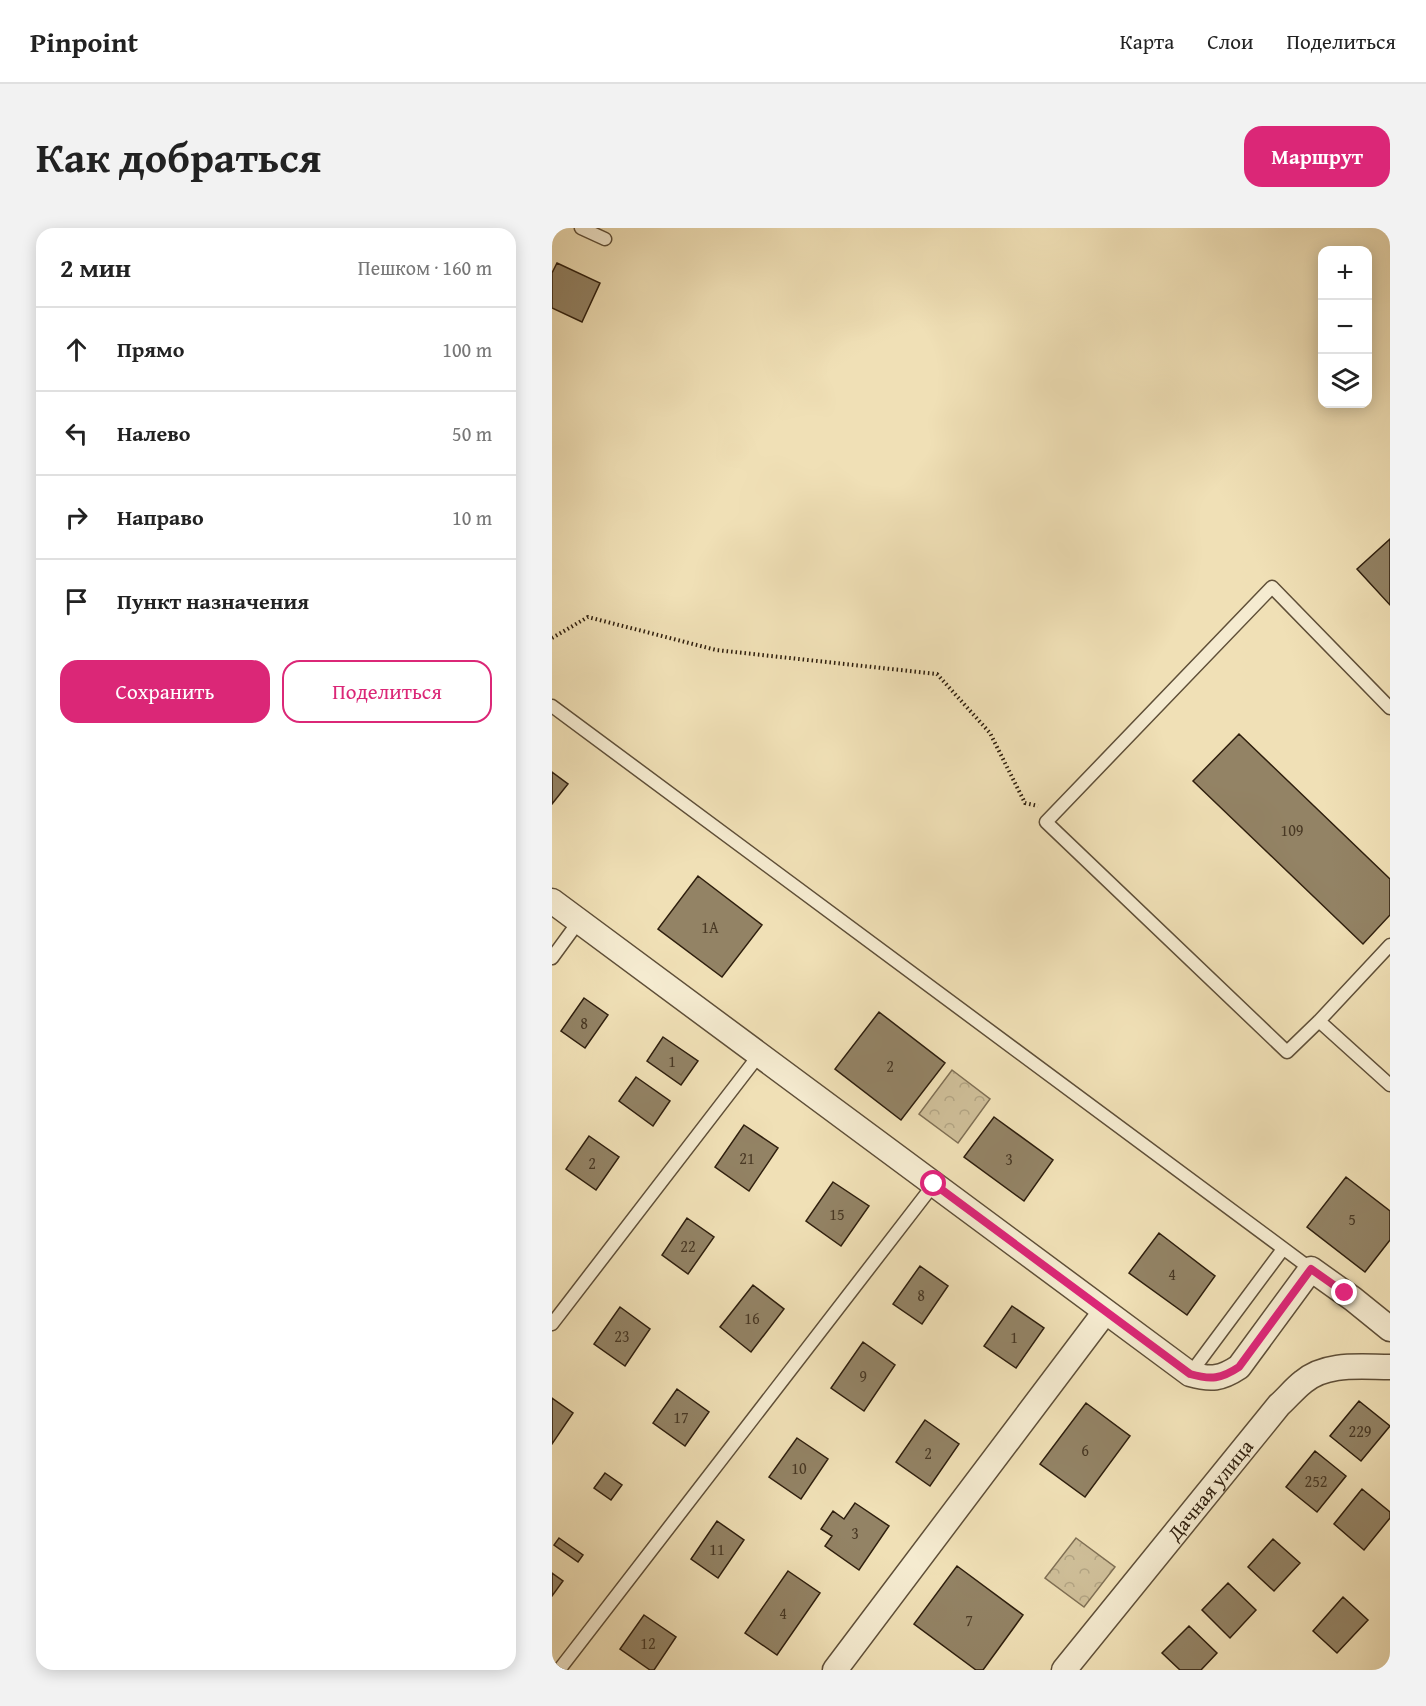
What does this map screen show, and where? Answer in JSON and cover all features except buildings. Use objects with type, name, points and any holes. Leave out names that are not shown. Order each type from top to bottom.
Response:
[{"type":"street","points":[[552,901],[1190,1374],[1204,1378],[1216,1378],[1239,1367],[1311,1269],[1390,1329]]},
{"type":"street","points":[[835,1670],[1106,1312]]},
{"type":"street","name":"Дачная улица","points":[[1064,1670],[1279,1406],[1304,1380],[1326,1370],[1345,1367],[1390,1367]]},
{"type":"lane","points":[[581,228],[605,239]]},
{"type":"lane","points":[[1390,708],[1272,586],[1046,822],[1287,1052],[1390,945]]},
{"type":"lane","points":[[552,706],[1311,1269]]},
{"type":"lane","points":[[552,958],[579,921]]},
{"type":"lane","points":[[1319,1021],[1390,1085]]},
{"type":"lane","points":[[552,1324],[759,1055]]},
{"type":"lane","points":[[559,1670],[934,1184]]},
{"type":"lane","points":[[1190,1374],[1283,1249]]},
{"type":"path","points":[[552,638],[588,617],[716,650],[937,674],[990,733],[1025,803],[1056,810]]},
{"type":"green space","points":[[952,1070],[990,1099],[958,1143],[919,1114]]},
{"type":"green space","points":[[1076,1538],[1115,1567],[1084,1607],[1045,1578]]},
{"type":"route","points":[[934,1184],[1190,1374],[1204,1378],[1216,1378],[1239,1367],[1311,1269],[1345,1293]]}]
